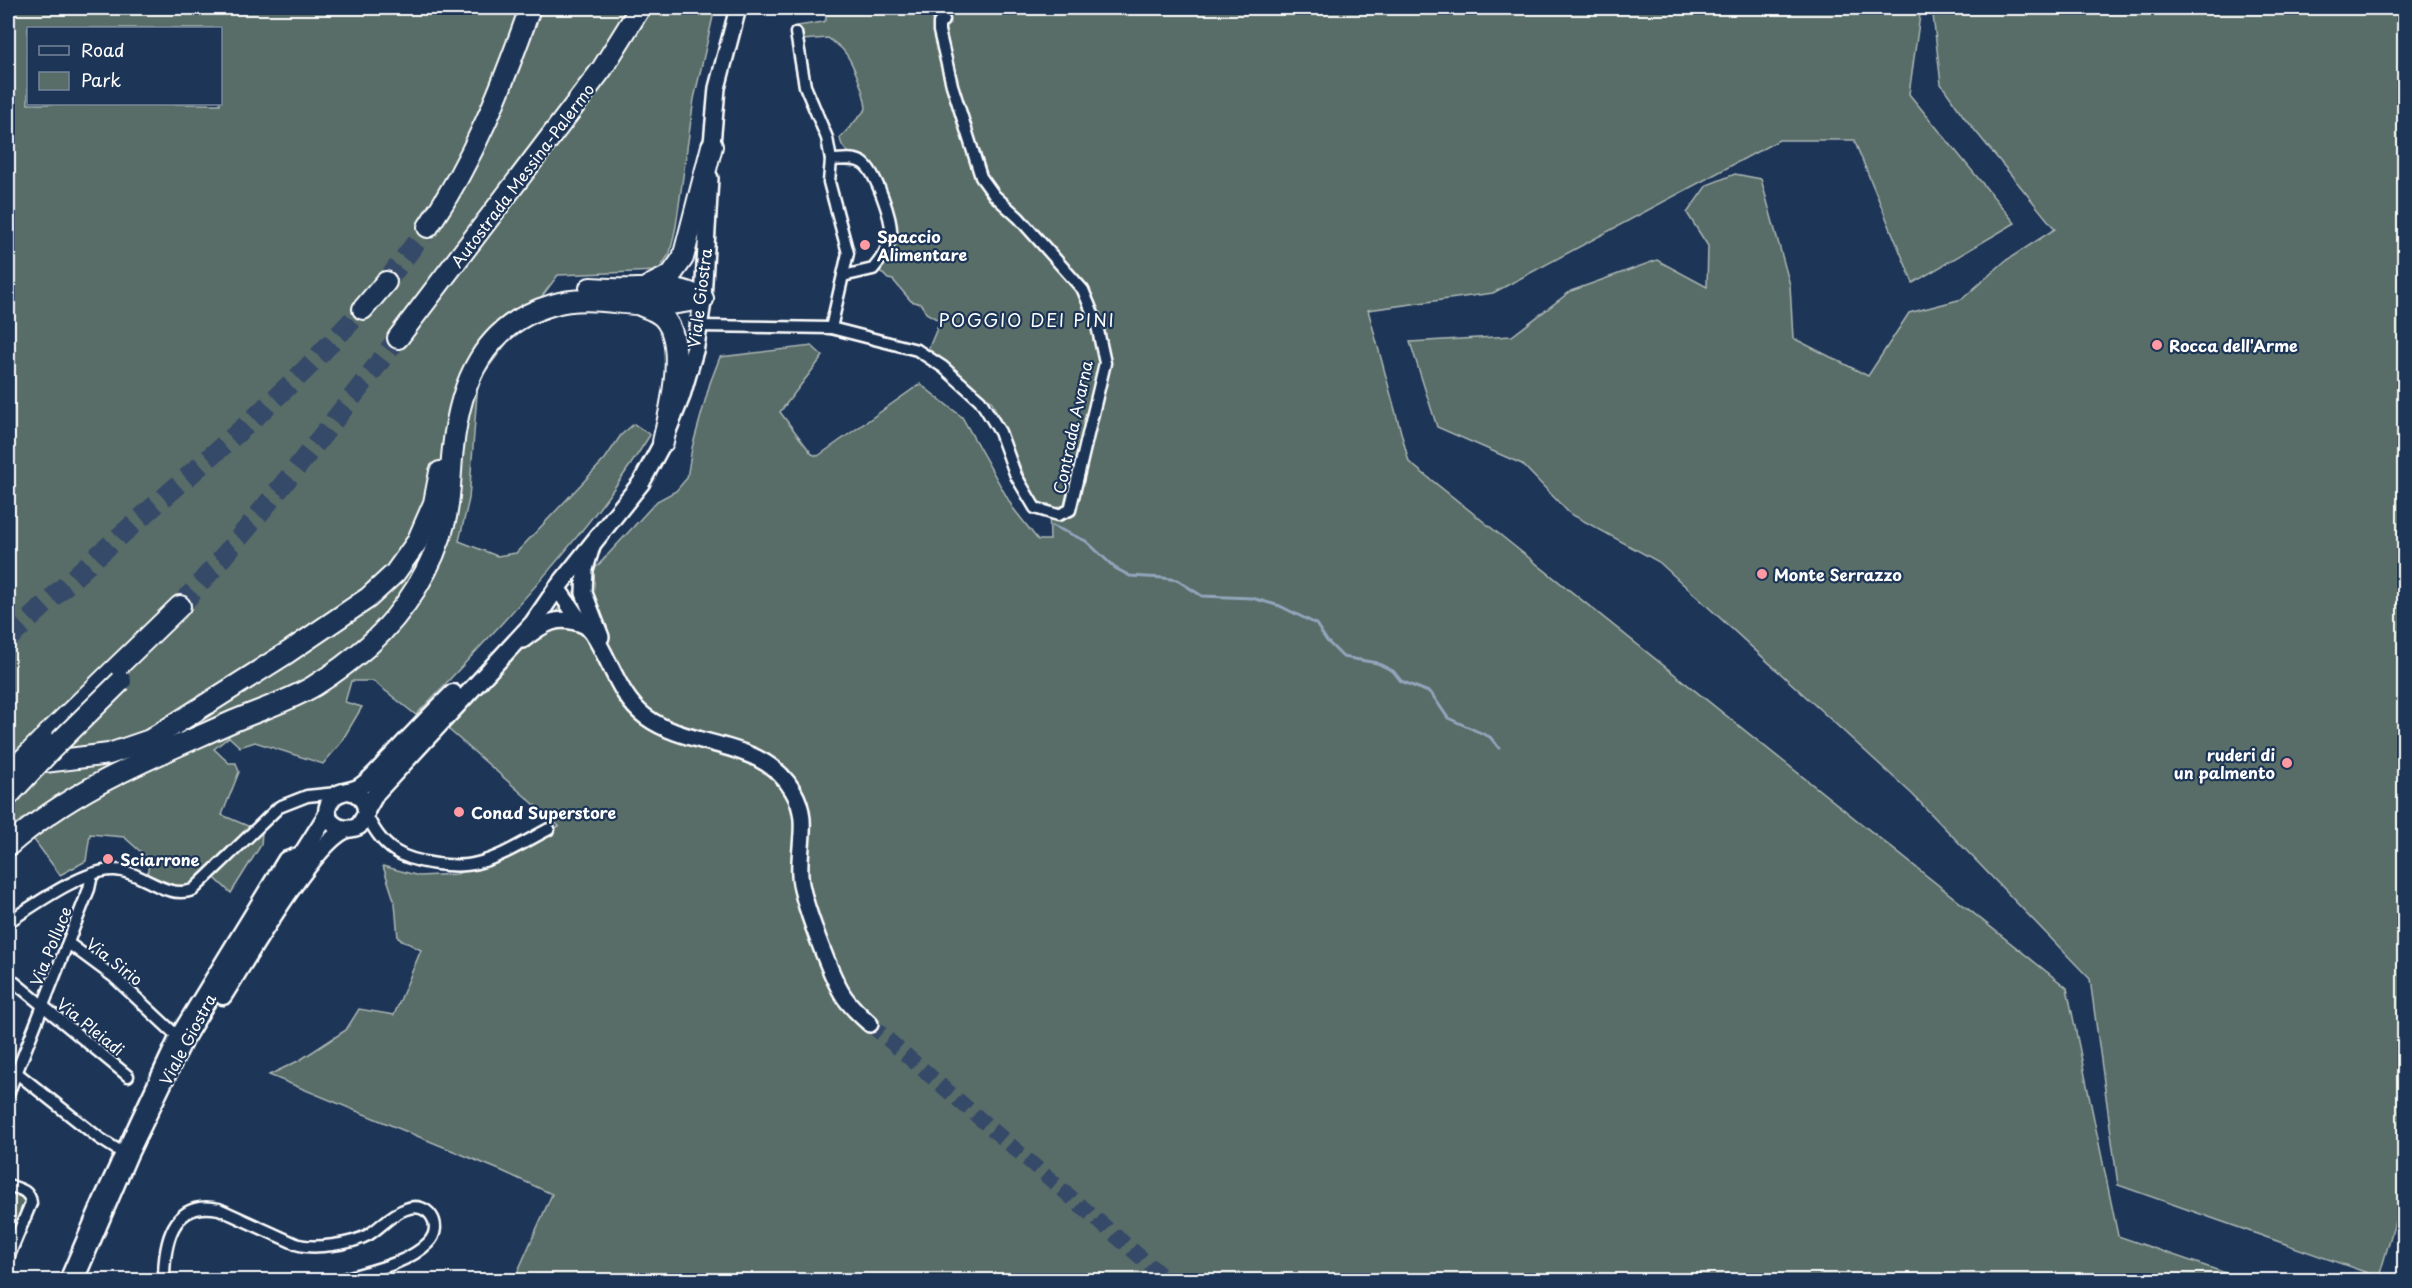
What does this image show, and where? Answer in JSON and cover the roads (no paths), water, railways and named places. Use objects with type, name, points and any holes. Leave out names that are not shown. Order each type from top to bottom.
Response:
[{"type":"highway","points":[[428,227],[456,182],[485,126],[530,8]]},
{"type":"highway","name":"Autostrada Messina-Palermo","points":[[398,338],[607,61],[640,8]]},
{"type":"highway","points":[[637,297],[664,280],[683,258],[712,147]]},
{"type":"highway","points":[[363,309],[386,282]]},
{"type":"highway","points":[[8,846],[32,825],[105,778],[314,686],[369,645],[392,621],[409,598],[436,548],[448,506],[445,410],[455,377],[482,335],[507,312],[530,299],[559,290],[582,287],[637,297],[660,305],[702,298]]},
{"type":"highway","points":[[637,297],[663,318],[675,340],[672,399],[663,442]]},
{"type":"highway","points":[[8,767],[109,754],[141,744],[161,734],[287,653],[377,591],[410,553],[425,528],[434,503],[447,448]]},
{"type":"highway","points":[[8,796],[112,681],[142,652],[175,610]]},
{"type":"highway","points":[[8,775],[75,708],[112,681]]},
{"type":"highway","points":[[8,832],[32,825]]},
{"type":"main road","name":"Viale Giostra","points":[[366,812],[376,793],[533,623],[557,588],[641,483],[663,442],[689,373],[699,326],[717,88],[738,8]]},
{"type":"main road","points":[[592,546],[584,584],[588,608],[608,660]]},
{"type":"main road","name":"Viale Giostra","points":[[344,792],[362,786],[371,778],[526,614],[557,588]]},
{"type":"main road","points":[[557,588],[578,596],[588,608]]},
{"type":"main road","points":[[557,588],[591,631],[624,693],[647,718],[668,729],[755,757],[773,767],[787,782],[798,799],[803,819],[800,878],[805,901],[839,989],[851,1006],[870,1024]]},
{"type":"main road","points":[[495,663],[529,635],[556,620],[573,620],[584,625]]},
{"type":"main road","points":[[344,792],[363,800],[366,812],[359,826],[349,830],[334,825],[328,812],[331,800],[344,792]]},
{"type":"main road","name":"Viale Giostra","points":[[75,1281],[128,1156],[184,1040],[275,887],[304,851],[328,812]]},
{"type":"main road","name":"Viale Giostra","points":[[86,1281],[137,1161],[179,1072],[212,1012],[297,882],[338,833],[349,830]]},
{"type":"street","name":"Contrada Avarna","points":[[831,328],[917,350],[943,367],[980,400],[1000,432],[1016,476],[1035,508],[1058,515],[1070,510],[1105,363],[1096,321],[1083,290],[1019,218],[994,195],[981,177],[952,85],[939,31],[939,22],[944,20]]},
{"type":"street","points":[[699,326],[831,328],[848,253],[829,182],[831,160],[823,125],[805,86],[796,33]]},
{"type":"street","points":[[831,160],[855,160],[867,166],[879,188],[891,231],[886,247],[873,268],[843,276]]},
{"type":"street","points":[[8,922],[59,890],[92,875],[117,870],[171,891],[188,892],[206,880],[275,810],[307,796],[344,792]]},
{"type":"street","points":[[307,796],[319,800],[328,812]]},
{"type":"street","points":[[366,812],[381,839],[396,852],[410,858],[437,864],[466,866],[479,863],[549,829]]},
{"type":"street","points":[[349,830],[381,839]]},
{"type":"street","points":[[65,1281],[121,1152],[176,1035],[284,858],[304,851]]},
{"type":"street","name":"Via Polluce","points":[[8,1094],[12,1069],[42,1006],[68,943],[89,889],[92,875]]},
{"type":"street","name":"Via Sirio","points":[[68,943],[114,977],[176,1035]]},
{"type":"street","name":"Via Pleiadi","points":[[8,977],[128,1076]]},
{"type":"street","points":[[12,1069],[99,1138],[121,1152]]},
{"type":"street","points":[[8,1185],[27,1192],[31,1200],[8,1258]]},
{"type":"street","points":[[164,1281],[165,1254],[171,1232],[184,1215],[200,1207],[226,1211],[296,1244],[308,1246],[360,1239],[408,1208],[420,1207],[431,1214],[435,1232],[421,1249],[400,1260],[340,1281]]},
{"type":"waterway","points":[[1053,526],[1086,541],[1115,568],[1130,576],[1177,580],[1202,596],[1252,598],[1280,606],[1316,624],[1327,641],[1343,657],[1377,663],[1393,671],[1401,681],[1431,693],[1448,718],[1490,737],[1499,748]]},
{"type":"tunnel","points":[[386,282],[428,227]]},
{"type":"tunnel","points":[[8,639],[95,558],[250,422],[305,370],[363,309]]},
{"type":"tunnel","points":[[180,606],[319,440],[398,338]]},
{"type":"tunnel","points":[[870,1024],[1167,1280]]},
{"type":"place","name":"Spaccio Alimentare","points":[[865,245]]},
{"type":"place","name":"Rocca dell'Arme","points":[[2157,345]]},
{"type":"place","name":"Monte Serrazzo","points":[[1762,574]]},
{"type":"place","name":"ruderi di un palmento","points":[[2287,763]]},
{"type":"place","name":"Conad Superstore","points":[[459,812]]},
{"type":"place","name":"Sciarrone","points":[[108,859]]},
{"type":"district","name":"POGGIO DEI PINI","points":[[1027,319]]}]
